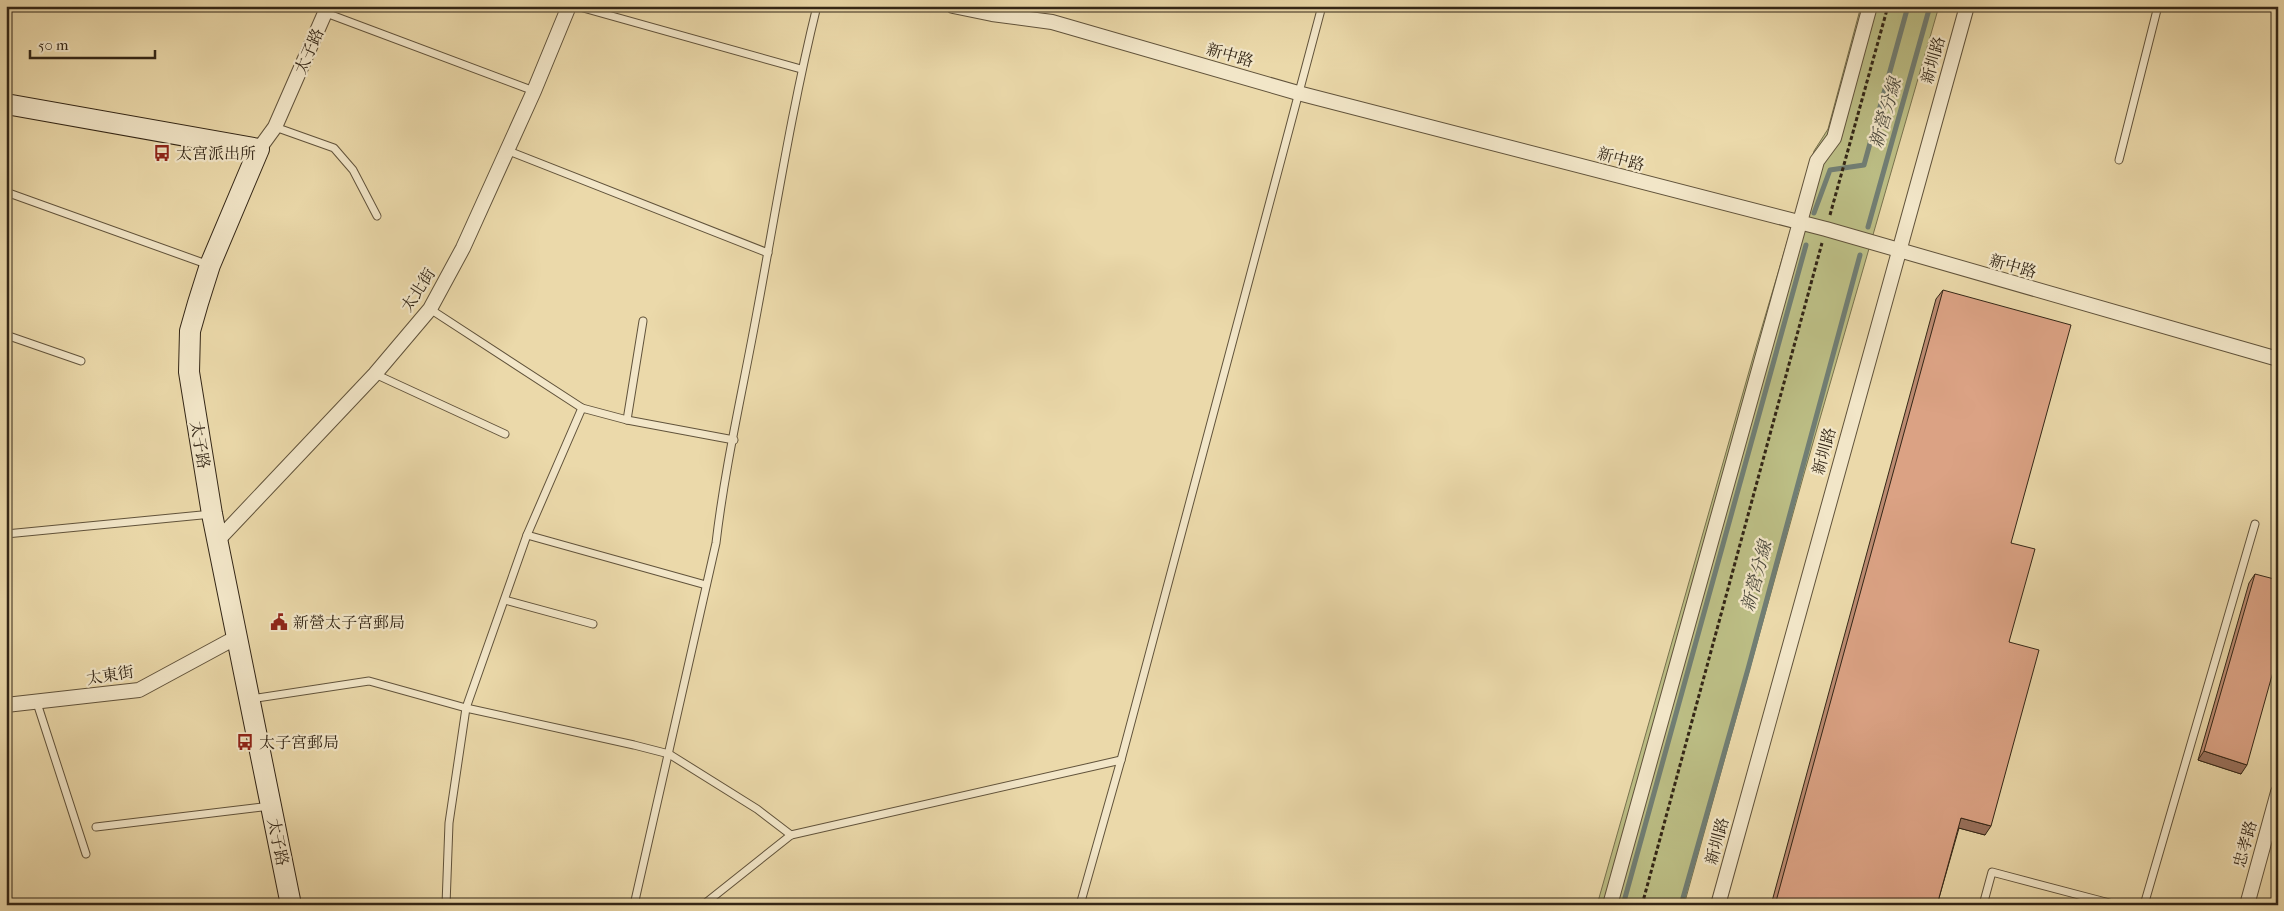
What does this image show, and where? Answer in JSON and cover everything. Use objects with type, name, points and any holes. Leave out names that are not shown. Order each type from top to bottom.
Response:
[{"type":"street","name":"太北街","points":[[218,541],[375,374],[430,309],[463,248],[534,91],[569,6]]},
{"type":"street","name":"新中路","points":[[953,6],[992,14],[1052,22],[1298,93],[1826,229],[2278,359]]},
{"type":"street","points":[[1610,905],[1817,161],[1834,138],[1870,6]]},
{"type":"street","name":"新圳路","points":[[1718,905],[1967,6]]},
{"type":"street","name":"太子路","points":[[290,905],[212,514],[189,372],[190,331],[210,265],[259,149],[275,127],[327,10]]},
{"type":"street","points":[[6,104],[259,149]]},
{"type":"street","name":"太東街","points":[[6,705],[139,690],[237,637]]},
{"type":"street","name":"忠孝路","points":[[2247,905],[2278,792]]},
{"type":"lane","points":[[576,6],[801,69]]},
{"type":"lane","points":[[634,905],[716,543],[722,494],[734,440],[801,69],[818,6]]},
{"type":"lane","points":[[1080,905],[1121,760],[1322,6]]},
{"type":"lane","points":[[2119,160],[2158,6]]},
{"type":"lane","points":[[327,10],[534,91]]},
{"type":"lane","points":[[275,127],[334,148],[353,170],[377,216]]},
{"type":"lane","points":[[506,150],[768,253]]},
{"type":"lane","points":[[6,192],[210,265]]},
{"type":"lane","points":[[430,309],[582,408],[627,420],[734,440]]},
{"type":"lane","points":[[627,420],[643,321]]},
{"type":"lane","points":[[6,335],[80,360]]},
{"type":"lane","points":[[375,374],[505,434]]},
{"type":"lane","points":[[446,905],[448,823],[466,708],[527,535],[582,408]]},
{"type":"lane","points":[[6,534],[212,514]]},
{"type":"lane","points":[[2144,905],[2255,524]]},
{"type":"lane","points":[[527,535],[706,585]]},
{"type":"lane","points":[[505,600],[592,624]]},
{"type":"lane","points":[[250,699],[370,682],[466,708],[669,754],[757,810],[791,835]]},
{"type":"lane","points":[[37,703],[86,854]]},
{"type":"lane","points":[[703,905],[791,835],[1121,760]]},
{"type":"lane","points":[[96,828],[270,806]]},
{"type":"lane","points":[[1983,905],[1992,872],[2117,905]]},
{"type":"path","points":[[1642,905],[1888,6]]},
{"type":"green space","points":[[1861,6],[1939,6],[1804,474],[1684,905],[1597,905],[1754,354],[1814,151],[1828,129]]},
{"type":"building","points":[[1943,290],[2071,325],[2011,543],[2035,549],[2009,642],[2039,650],[1991,826],[1961,818],[1937,905],[1775,905]]},
{"type":"building","points":[[2255,574],[2278,580],[2278,654],[2247,765],[2204,751]]},
{"type":"waterway","points":[[1814,213],[1830,170],[1864,165],[1908,6]]},
{"type":"waterway","name":"新營分線","points":[[1868,227],[1930,6]]},
{"type":"waterway","points":[[1623,905],[1806,245]]},
{"type":"waterway","name":"新營分線","points":[[1681,905],[1748,669],[1860,255]]},
{"type":"place","name":"太宮派出所","points":[[162,153]]},
{"type":"place","name":"新營太子宮郵局","points":[[279,622]]},
{"type":"place","name":"太子宮郵局","points":[[245,742]]}]
